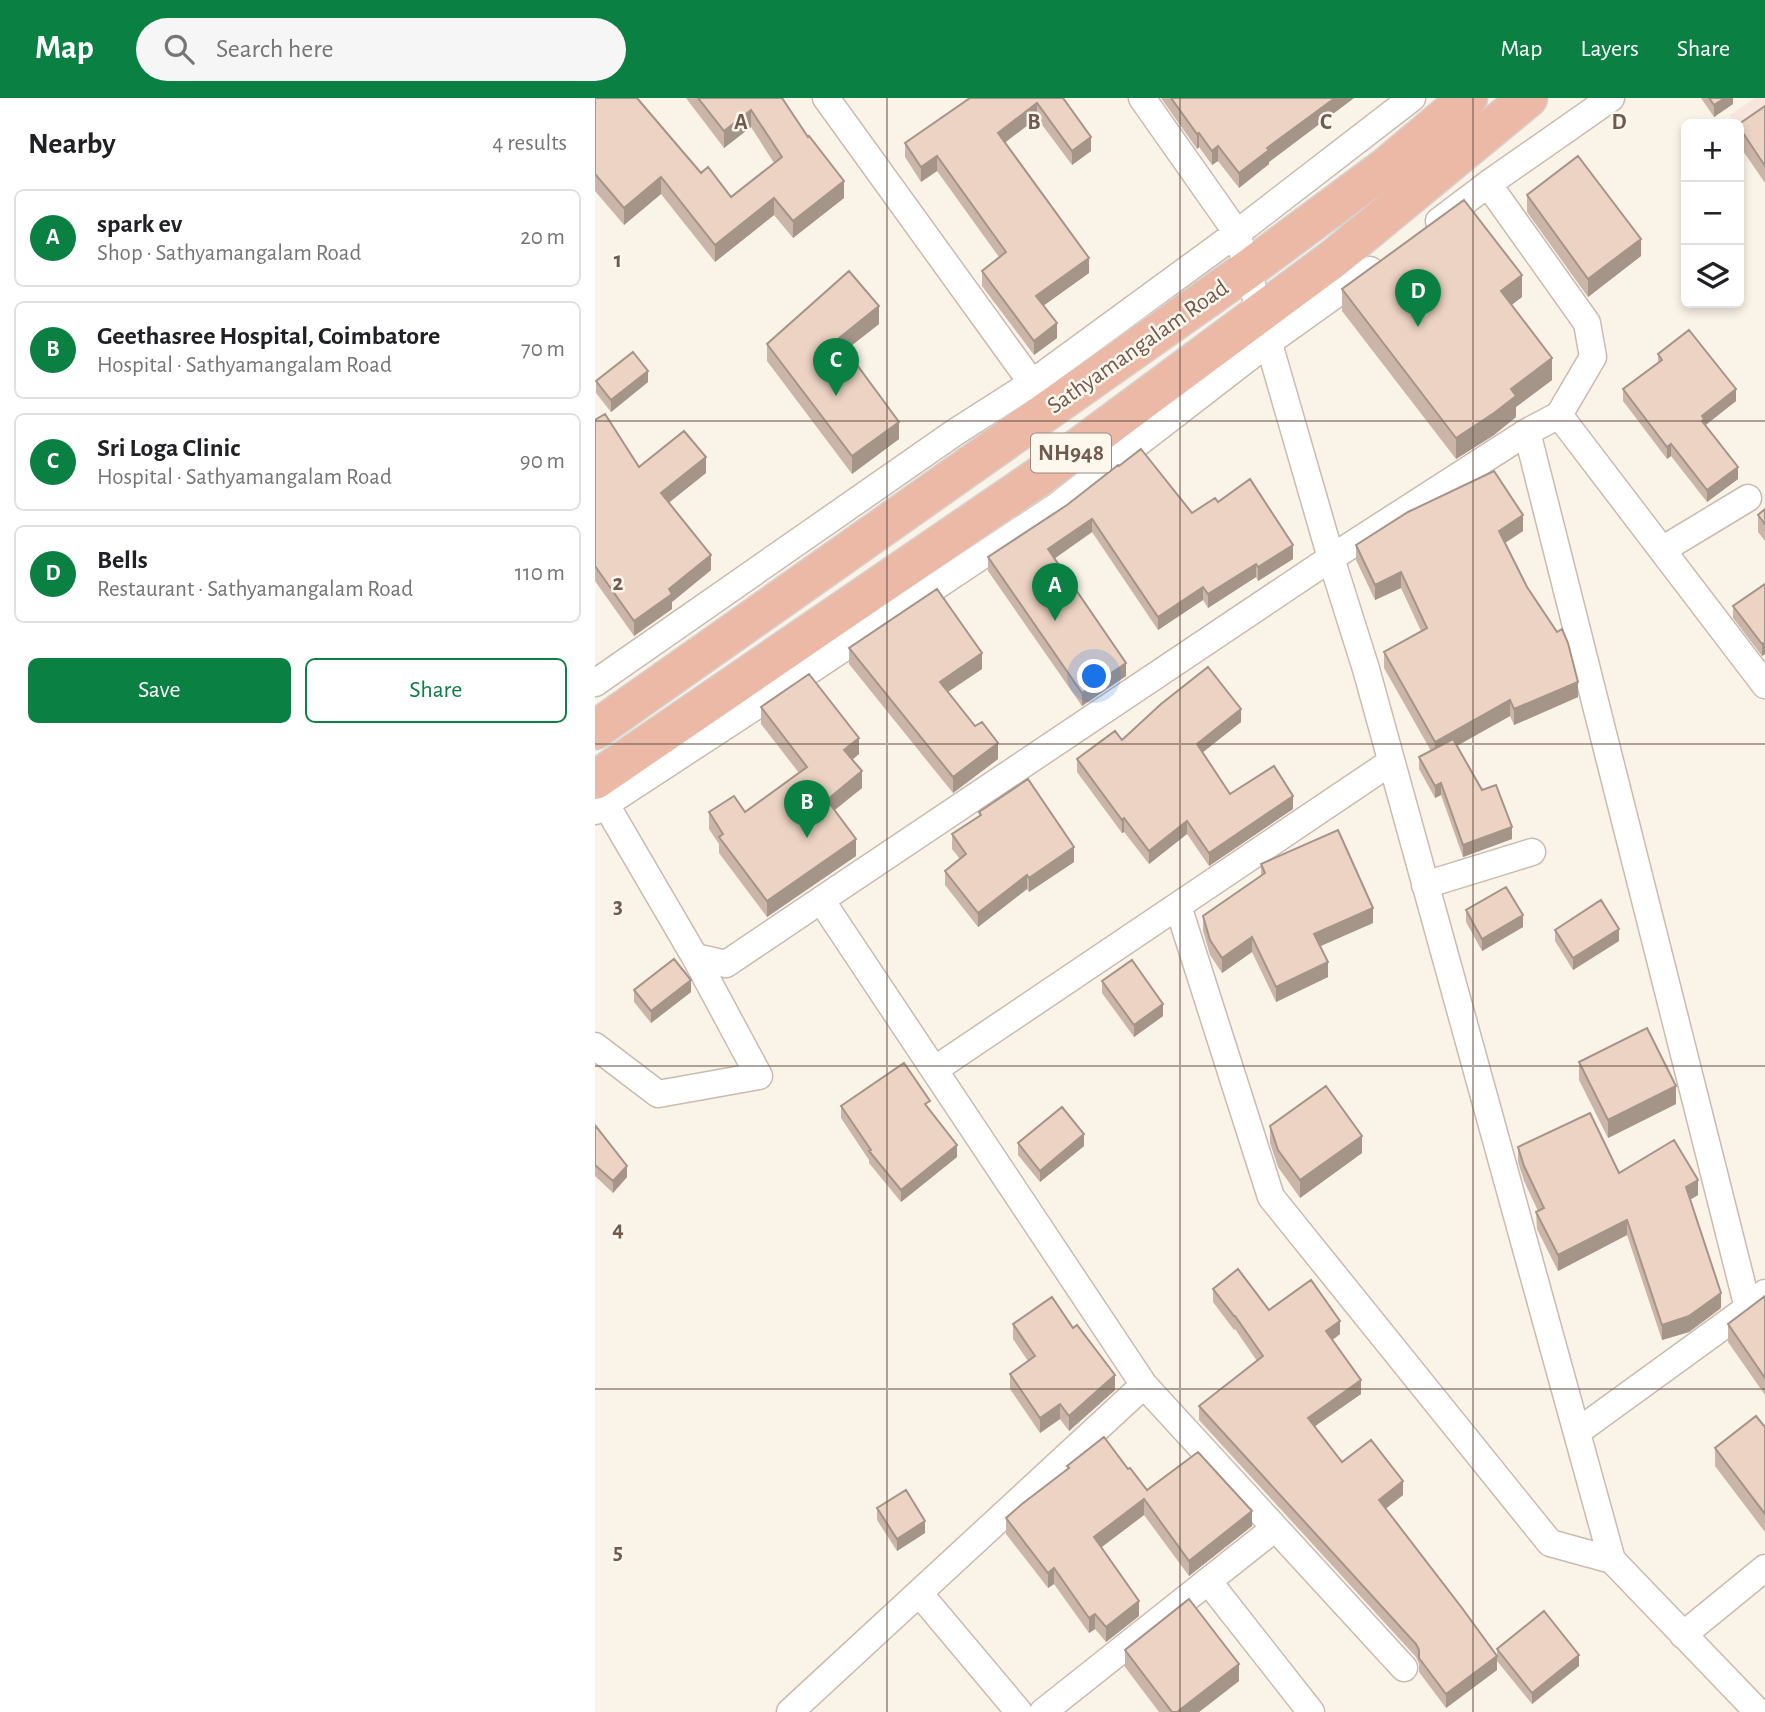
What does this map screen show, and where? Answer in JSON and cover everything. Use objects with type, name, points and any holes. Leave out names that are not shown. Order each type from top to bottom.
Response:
[{"type":"highway","name":"Sathyamangalam Road","points":[[595,730],[1247,270],[1385,167],[1468,98]]},
{"type":"highway","name":"NH948","points":[[598,798],[1047,471],[1264,327],[1332,259],[1528,98]]},
{"type":"street","points":[[826,98],[1032,383]]},
{"type":"street","points":[[1142,98],[1237,233],[1366,669],[1612,1560],[1758,1712]]},
{"type":"street","points":[[595,683],[954,433],[1032,383],[1237,233],[1412,98]]},
{"type":"street","points":[[1415,238],[1611,98]]},
{"type":"street","points":[[695,957],[726,964],[1331,558],[1527,432],[1559,415],[1593,357],[1587,323],[1488,184]]},
{"type":"street","points":[[1264,327],[1392,254]]},
{"type":"street","points":[[1559,415],[1765,685]]},
{"type":"street","points":[[1527,432],[1756,1300],[1577,1432]]},
{"type":"street","points":[[1662,550],[1748,498]]},
{"type":"street","points":[[934,1070],[1391,762]]},
{"type":"street","points":[[595,1046],[658,1094],[759,1076],[695,957],[598,798]]},
{"type":"street","points":[[1425,885],[1532,852]]},
{"type":"street","points":[[821,900],[1144,1385],[1404,1668]]},
{"type":"street","points":[[1178,906],[1271,1197],[1550,1543],[1612,1560]]},
{"type":"street","points":[[790,1712],[1144,1385]]},
{"type":"street","points":[[1043,1712],[1275,1528]]},
{"type":"street","points":[[1682,1635],[1765,1568]]},
{"type":"street","points":[[1208,1581],[1311,1712]]},
{"type":"street","points":[[919,1592],[1019,1712]]},
{"type":"shaded area","points":[[1755,98],[1765,98],[1765,141],[1744,130],[1744,119],[1733,119],[1730,115]]},
{"type":"building","points":[[595,98],[637,98],[701,173],[708,167],[731,197],[782,157],[751,110],[724,131],[698,98],[782,98],[808,137],[844,181],[793,221],[774,198],[715,245],[661,177],[624,208],[595,174]]},
{"type":"building","points":[[970,98],[1063,98],[1091,137],[1072,151],[1037,103],[998,133],[1089,258],[1036,296],[1057,323],[1034,341],[982,271],[1006,252],[937,156],[921,167],[905,143]]},
{"type":"building","points":[[1171,98],[1335,98],[1267,148],[1269,150],[1239,173],[1218,146],[1212,151]]},
{"type":"building","points":[[1709,98],[1725,98],[1714,105]]},
{"type":"building","points":[[1765,106],[1765,166],[1744,134],[1744,121]]},
{"type":"building","points":[[1578,156],[1641,239],[1588,279],[1527,195]]},
{"type":"building","points":[[1464,200],[1522,275],[1501,291],[1552,358],[1511,389],[1516,396],[1456,438],[1342,289]]},
{"type":"building","points":[[849,271],[879,306],[838,339],[899,422],[852,456],[767,344]]},
{"type":"building","points":[[1689,330],[1736,389],[1702,416],[1702,421],[1738,467],[1707,490],[1671,444],[1667,447],[1623,389],[1662,360],[1658,354]]},
{"type":"building","points":[[633,352],[648,371],[611,400],[596,381]]},
{"type":"building","points":[[605,414],[639,467],[684,431],[706,457],[661,493],[711,555],[669,589],[672,594],[634,621],[595,566],[595,420]]},
{"type":"building","points":[[1141,449],[1192,513],[1215,498],[1218,502],[1250,479],[1293,545],[1208,594],[1203,587],[1158,617],[1092,519],[1048,549],[1126,663],[1082,693],[988,557],[1067,505]]},
{"type":"building","points":[[1494,471],[1523,515],[1499,531],[1527,587],[1557,632],[1562,629],[1578,682],[1514,709],[1510,700],[1435,742],[1384,652],[1427,628],[1401,572],[1375,585],[1356,545],[1408,512]]},
{"type":"building","points":[[1765,509],[1765,524],[1758,515]]},
{"type":"building","points":[[1765,584],[1765,642],[1762,644],[1733,606]]},
{"type":"building","points":[[937,589],[982,653],[940,682],[975,726],[982,722],[998,743],[953,777],[849,648]]},
{"type":"building","points":[[1208,667],[1241,709],[1197,744],[1230,794],[1274,766],[1293,796],[1209,853],[1187,821],[1149,851],[1124,818],[1122,820],[1077,759],[1115,731],[1122,740],[1161,704]]},
{"type":"building","points":[[809,674],[859,738],[844,750],[862,771],[827,800],[856,839],[767,901],[719,837],[723,834],[709,812],[734,796],[745,812],[807,767],[761,707]]},
{"type":"building","points":[[1453,739],[1482,790],[1496,785],[1512,827],[1463,845],[1441,783],[1435,786],[1419,757]]},
{"type":"building","points":[[1028,779],[1074,847],[1029,878],[1027,875],[978,913],[945,871],[966,854],[952,834]]},
{"type":"building","points":[[1338,830],[1373,908],[1314,934],[1328,962],[1276,987],[1252,937],[1222,958],[1210,940],[1203,916],[1265,873],[1261,864]]},
{"type":"building","points":[[1506,887],[1523,915],[1482,939],[1466,910]]},
{"type":"building","points":[[1601,900],[1619,929],[1573,958],[1555,930]]},
{"type":"building","points":[[674,959],[691,980],[651,1011],[634,990]]},
{"type":"building","points":[[1132,960],[1163,1004],[1134,1025],[1102,981]]},
{"type":"building","points":[[1647,1028],[1676,1086],[1608,1120],[1579,1062]]},
{"type":"building","points":[[904,1063],[930,1101],[925,1104],[957,1145],[901,1190],[869,1151],[871,1150],[841,1106]]},
{"type":"building","points":[[1326,1086],[1362,1136],[1300,1180],[1278,1150],[1270,1126]]},
{"type":"building","points":[[1062,1107],[1084,1134],[1040,1171],[1018,1143]]},
{"type":"building","points":[[1590,1113],[1619,1173],[1674,1140],[1698,1180],[1686,1187],[1721,1293],[1689,1316],[1662,1325],[1627,1220],[1558,1255],[1536,1212],[1544,1208],[1518,1147]]},
{"type":"building","points":[[595,1125],[627,1166],[613,1181],[595,1165]]},
{"type":"building","points":[[1238,1269],[1269,1310],[1311,1280],[1340,1321],[1326,1331],[1361,1380],[1308,1418],[1342,1462],[1371,1440],[1403,1481],[1379,1500],[1497,1656],[1446,1694],[1419,1658],[1416,1644],[1199,1406],[1263,1356],[1213,1289]]},
{"type":"building","points":[[1765,1296],[1765,1378],[1728,1324]]},
{"type":"building","points":[[1052,1297],[1073,1328],[1077,1325],[1115,1375],[1069,1416],[1060,1404],[1040,1418],[1010,1374],[1035,1356],[1013,1324]]},
{"type":"building","points":[[1756,1416],[1765,1427],[1765,1514],[1715,1448]]},
{"type":"building","points":[[1104,1437],[1147,1490],[1198,1452],[1252,1511],[1189,1561],[1144,1499],[1094,1537],[1139,1601],[1106,1627],[1095,1614],[1089,1618],[1054,1568],[1048,1573],[1006,1518]]},
{"type":"building","points":[[906,1490],[925,1521],[897,1539],[877,1508]]},
{"type":"building","points":[[1189,1599],[1239,1664],[1177,1712],[1172,1712],[1125,1650]]},
{"type":"building","points":[[1544,1611],[1579,1655],[1532,1693],[1497,1649]]},
{"type":"place","name":"Bells","points":[[1418,327]]},
{"type":"place","name":"Sri Loga Clinic","points":[[836,396]]},
{"type":"place","name":"spark ev","points":[[1055,621]]},
{"type":"place","name":"Geethasree Hospital, Coimbatore","points":[[807,838]]}]
